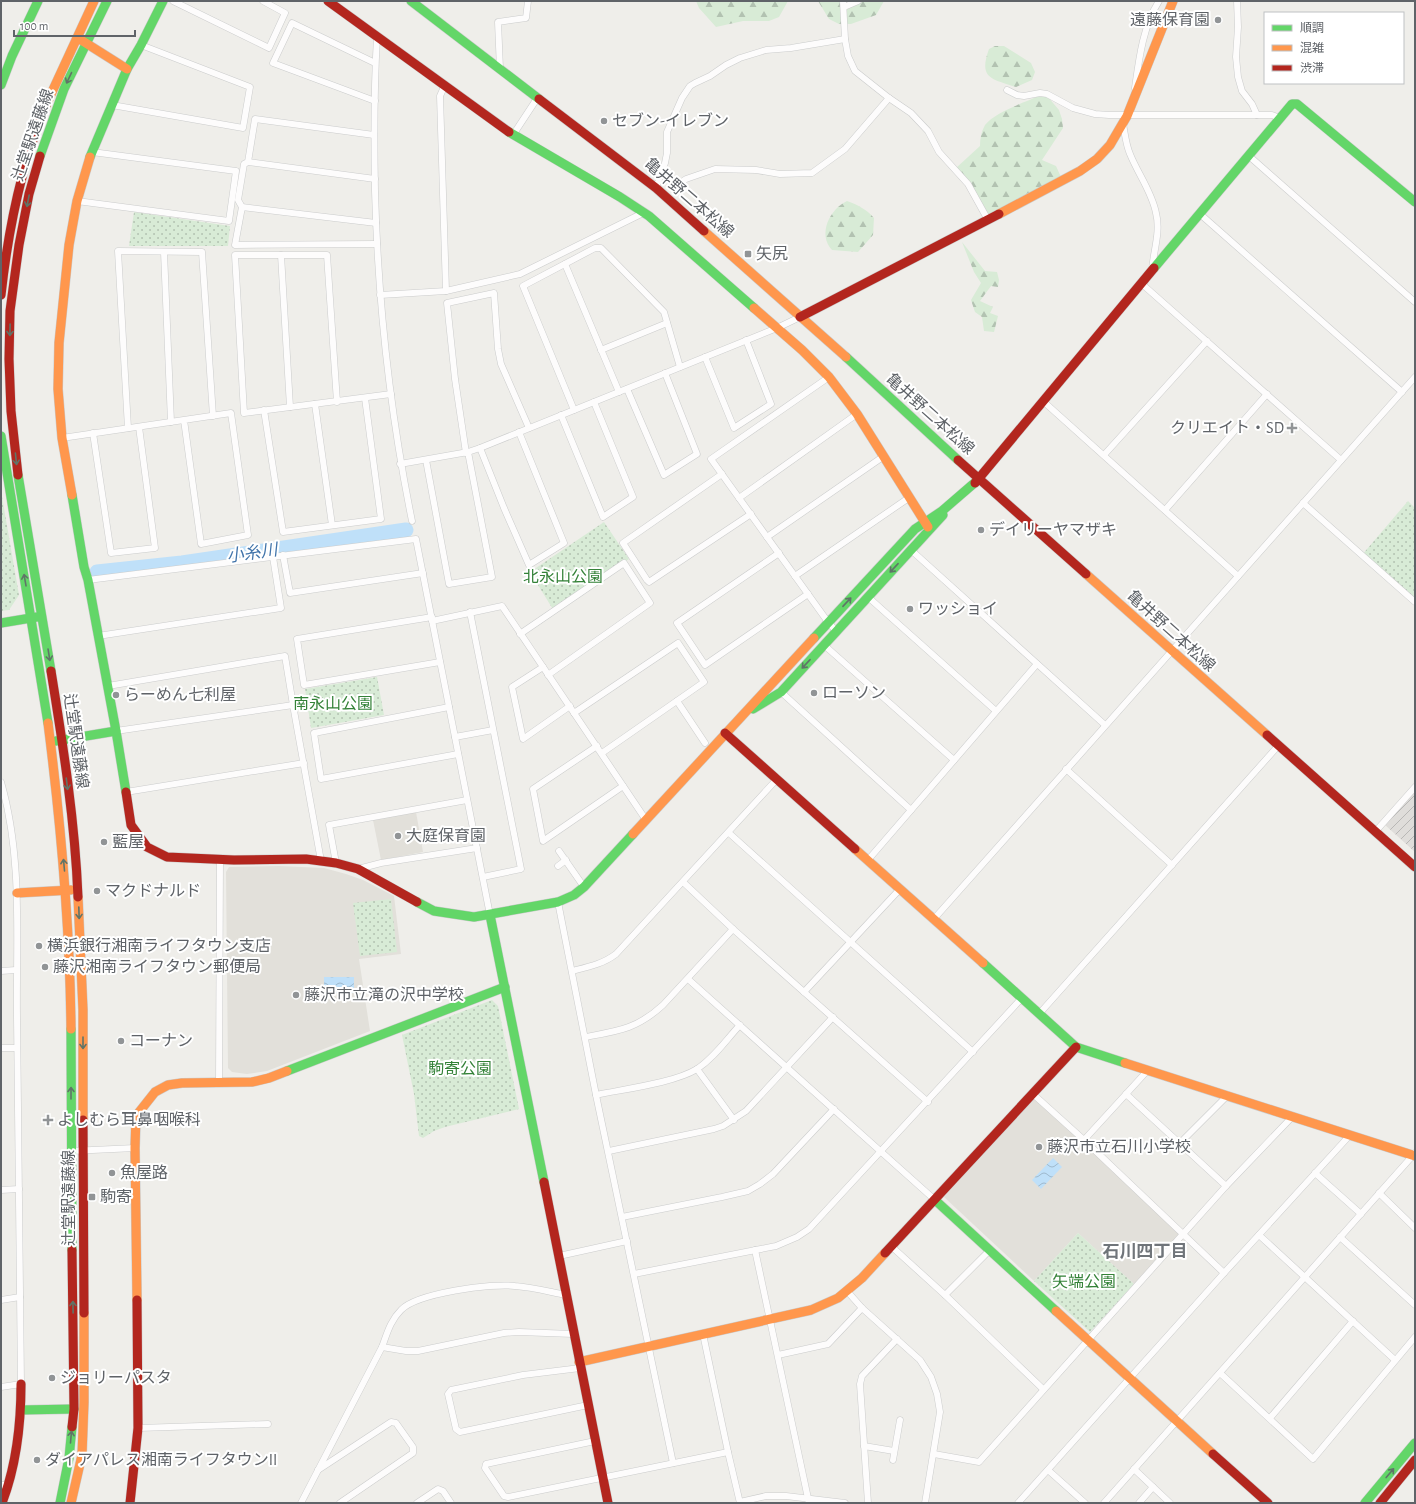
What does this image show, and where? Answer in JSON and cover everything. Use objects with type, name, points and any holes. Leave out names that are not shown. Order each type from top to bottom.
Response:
[{"type":"street","points":[[1,85],[12,56],[38,1]]},
{"type":"street","name":"辻堂駅遠藤線","points":[[1,294],[4,264],[15,208],[29,150],[46,103],[94,1]]},
{"type":"street","name":"辻堂駅遠藤線","points":[[70,1503],[82,1455],[84,1402],[82,1010],[78,890],[62,740],[43,616],[17,471],[5,359],[19,245],[29,194],[49,130],[64,89],[107,1]]},
{"type":"street","points":[[163,1],[127,69],[92,152],[77,201],[62,294],[58,389],[62,438],[84,567],[88,580],[108,686],[131,825],[147,847],[167,858],[306,859],[336,863],[358,869],[434,911],[457,915],[490,915],[558,902],[574,895],[584,887],[915,529],[927,526]]},
{"type":"street","points":[[173,1],[269,48],[285,13],[263,1]]},
{"type":"street","points":[[328,1],[444,87],[513,135],[620,197],[678,240],[777,328],[829,377],[857,414],[927,526]]},
{"type":"street","points":[[500,68],[498,22],[526,18],[528,1]]},
{"type":"street","points":[[858,1],[844,4],[845,39],[848,56],[855,71],[911,113],[928,131],[939,152],[968,184],[988,220]]},
{"type":"street","points":[[1134,98],[1138,64],[1148,22],[1158,1]]},
{"type":"street","points":[[400,464],[467,453],[777,328],[1069,178],[1093,163],[1110,145],[1125,120],[1173,1]]},
{"type":"street","points":[[1237,1],[1238,27],[1236,57],[1238,77],[1242,91],[1252,104],[1257,116]]},
{"type":"street","name":"亀井野二本松線","points":[[416,2],[656,188],[979,479],[1415,867]]},
{"type":"street","points":[[375,63],[292,23],[273,63],[375,101]]},
{"type":"street","points":[[76,37],[127,69]]},
{"type":"street","points":[[377,37],[375,63],[374,135],[376,223],[380,295],[400,464],[412,521]]},
{"type":"street","points":[[656,188],[665,163],[667,152],[667,132],[682,98],[690,86],[710,76],[726,65],[766,50],[791,48],[845,39]]},
{"type":"street","points":[[112,105],[243,128],[250,87],[141,45]]},
{"type":"street","points":[[444,87],[440,96],[446,290]]},
{"type":"street","points":[[1007,90],[1017,95],[1024,96],[1040,93],[1047,94],[1073,108],[1125,120],[1272,115],[1280,118]]},
{"type":"street","points":[[513,135],[538,97]]},
{"type":"street","points":[[676,186],[686,179],[715,169],[756,170],[780,174],[812,172],[845,149],[889,98]]},
{"type":"street","points":[[725,733],[752,709],[781,692],[911,550],[927,526],[979,479],[1292,104],[1297,104],[1415,202]]},
{"type":"street","points":[[374,135],[255,118],[248,162],[244,164],[238,200],[242,207],[235,245],[377,244]]},
{"type":"street","points":[[1125,120],[1129,153],[1152,200],[1157,214],[1158,234],[1152,272]]},
{"type":"street","points":[[77,201],[229,221],[236,171],[92,152]]},
{"type":"street","points":[[1249,156],[1415,302]]},
{"type":"street","points":[[248,162],[375,179]]},
{"type":"street","points":[[242,207],[376,223]]},
{"type":"street","points":[[380,295],[446,290],[520,274],[643,213]]},
{"type":"street","points":[[1200,214],[1402,392]]},
{"type":"street","points":[[574,410],[523,286],[595,248],[602,248],[664,312],[680,367]]},
{"type":"street","points":[[128,428],[118,252],[202,252],[213,416]]},
{"type":"street","points":[[164,252],[171,422]]},
{"type":"street","points":[[337,402],[327,255],[235,255],[244,413],[337,402],[391,394]]},
{"type":"street","points":[[281,255],[290,407]]},
{"type":"street","points":[[565,264],[619,392]]},
{"type":"street","points":[[1142,284],[1341,460]]},
{"type":"street","points":[[426,460],[449,584],[492,577],[467,453],[455,379],[447,303],[494,293],[498,349],[501,364],[529,428]]},
{"type":"street","points":[[601,350],[667,323]]},
{"type":"street","points":[[705,357],[734,428],[771,404],[746,340]]},
{"type":"street","points":[[1104,455],[1207,341]]},
{"type":"street","points":[[627,389],[664,475],[697,454],[665,373]]},
{"type":"street","points":[[829,377],[711,458],[778,553],[836,631]]},
{"type":"street","points":[[933,920],[1415,377]]},
{"type":"street","points":[[1164,510],[1267,394]]},
{"type":"street","points":[[264,410],[283,532],[381,519],[365,398]]},
{"type":"street","points":[[561,415],[603,517],[633,497],[594,402]]},
{"type":"street","points":[[1044,402],[1238,576]]},
{"type":"street","points":[[314,404],[332,525]]},
{"type":"street","points":[[62,438],[231,413],[248,535],[201,544],[184,420]]},
{"type":"street","points":[[739,498],[857,414]]},
{"type":"street","points":[[93,433],[111,553],[155,548],[138,427]]},
{"type":"street","points":[[480,448],[529,565],[564,543],[519,432]]},
{"type":"street","name":"辻堂駅遠藤線","points":[[1,436],[32,618],[51,742],[62,834],[66,890],[71,1022],[74,1409],[69,1458],[60,1503]]},
{"type":"street","points":[[767,537],[884,456]]},
{"type":"street","points":[[722,474],[623,543],[649,582],[751,514]]},
{"type":"street","points":[[795,576],[910,497]]},
{"type":"street","points":[[1303,503],[1414,599]]},
{"type":"street","points":[[88,580],[416,538],[482,877],[608,1503]]},
{"type":"street","points":[[911,550],[1105,725]]},
{"type":"street","points":[[778,553],[677,623],[705,665],[808,594]]},
{"type":"street","points":[[284,555],[290,593],[423,573]]},
{"type":"street","points":[[98,636],[281,608],[273,557]]},
{"type":"street","points":[[520,634],[624,563],[650,603],[548,675]]},
{"type":"street","points":[[868,597],[996,711]]},
{"type":"street","points":[[440,662],[304,685],[297,639],[432,619],[502,606],[646,820]]},
{"type":"street","points":[[470,612],[521,869],[482,877]]},
{"type":"street","points":[[1,623],[43,616]]},
{"type":"street","points":[[574,713],[678,643],[704,682],[602,753]]},
{"type":"street","points":[[824,645],[954,760]]},
{"type":"street","points":[[108,686],[285,656],[321,861]]},
{"type":"street","points":[[868,860],[1037,664]]},
{"type":"street","points":[[542,667],[512,687],[523,739],[570,706]]},
{"type":"street","points":[[781,692],[911,810]]},
{"type":"street","points":[[677,701],[705,743]]},
{"type":"street","points":[[51,742],[293,705]]},
{"type":"street","points":[[449,707],[314,733],[321,779],[458,754]]},
{"type":"street","points":[[455,737],[493,730]]},
{"type":"street","points":[[725,733],[1076,1047],[1415,1155],[1379,1193],[1104,1503]]},
{"type":"street","points":[[597,746],[533,789],[543,841],[624,786]]},
{"type":"street","points":[[1039,1014],[1278,746]]},
{"type":"street","points":[[126,792],[304,763]]},
{"type":"street","points":[[1066,769],[1172,865]]},
{"type":"street","points":[[572,971],[598,964],[608,960],[616,954],[777,779]]},
{"type":"street","points":[[1,782],[7,805],[17,893],[16,970],[21,1384],[21,1410],[18,1444],[5,1485],[2,1503]]},
{"type":"street","points":[[1375,832],[1415,787]]},
{"type":"street","points":[[336,863],[329,825],[468,800]]},
{"type":"street","points":[[729,832],[973,1052]]},
{"type":"street","points":[[358,869],[381,863],[477,848]]},
{"type":"street","points":[[559,851],[584,887]]},
{"type":"street","points":[[219,1083],[220,859]]},
{"type":"street","points":[[558,866],[566,860]]},
{"type":"street","points":[[683,882],[733,929],[928,1102]]},
{"type":"street","points":[[804,992],[900,889]]},
{"type":"street","points":[[17,893],[78,890]]},
{"type":"street","points":[[558,902],[596,1095],[609,1151],[673,1463]]},
{"type":"street","points":[[585,1037],[625,1029],[646,1019],[663,1005],[733,929]]},
{"type":"street","points":[[1,971],[16,970]]},
{"type":"street","points":[[688,979],[935,1200],[1177,1422],[1268,1503]]},
{"type":"street","points":[[130,1503],[138,1428],[134,1148],[136,1116],[146,1102],[155,1092],[168,1085],[182,1082],[252,1082],[269,1078],[504,987]]},
{"type":"street","points":[[634,1274],[788,1242],[809,1229],[928,1102],[1021,999]]},
{"type":"street","points":[[609,1151],[714,1129],[734,1120],[746,1111],[833,1017]]},
{"type":"street","points":[[596,1095],[674,1078],[697,1068],[709,1059],[740,1025]]},
{"type":"street","points":[[588,1406],[460,1432],[456,1429],[448,1394],[451,1390],[580,1365],[649,1346],[771,1320],[811,1310],[826,1304],[847,1292],[935,1200],[1076,1047]]},
{"type":"street","points":[[1,1048],[17,1048]]},
{"type":"street","points":[[697,1068],[734,1120]]},
{"type":"street","points":[[1084,1140],[1148,1070]]},
{"type":"street","points":[[1033,1094],[1084,1140],[1224,1273]]},
{"type":"street","points":[[1126,1094],[1226,1186]]},
{"type":"street","points":[[1180,1143],[1228,1095]]},
{"type":"street","points":[[622,1217],[748,1191],[773,1174],[834,1109]]},
{"type":"street","points":[[934,1454],[980,1462],[1043,1389],[1226,1186],[1293,1116]]},
{"type":"street","points":[[1018,1503],[1129,1378],[1350,1135]]},
{"type":"street","points":[[71,1151],[134,1148]]},
{"type":"street","points":[[1315,1173],[1361,1214]]},
{"type":"street","points":[[1,1190],[19,1189]]},
{"type":"street","points":[[1379,1193],[1415,1228]]},
{"type":"street","points":[[1259,1235],[1395,1360]]},
{"type":"street","points":[[1340,1237],[1415,1305]]},
{"type":"street","points":[[559,1256],[627,1241]]},
{"type":"street","points":[[891,1246],[1043,1389]]},
{"type":"street","points":[[755,1250],[809,1501]]},
{"type":"street","points":[[945,1296],[990,1250]]},
{"type":"street","points":[[301,1503],[382,1348],[390,1323],[402,1309],[415,1301],[458,1290],[490,1286],[515,1286],[566,1295]]},
{"type":"street","points":[[847,1292],[862,1308],[920,1360],[931,1377],[937,1394],[940,1412],[925,1503]]},
{"type":"street","points":[[1,1300],[20,1297]]},
{"type":"street","points":[[778,1355],[828,1344],[862,1308]]},
{"type":"street","points":[[1270,1418],[1353,1321]]},
{"type":"street","points":[[382,1348],[418,1351],[518,1332],[573,1334]]},
{"type":"street","points":[[703,1334],[740,1503],[766,1496],[845,1503]]},
{"type":"street","points":[[1220,1373],[1313,1459],[1415,1337]]},
{"type":"street","points":[[868,1503],[860,1384],[862,1376],[897,1339]]},
{"type":"street","points":[[1,1387],[21,1384]]},
{"type":"street","points":[[21,1410],[74,1409]]},
{"type":"street","points":[[892,1460],[900,1420]]},
{"type":"street","points":[[318,1470],[391,1422],[396,1423],[413,1447],[413,1453],[340,1503]]},
{"type":"street","points":[[138,1428],[268,1424]]},
{"type":"street","points":[[595,1441],[486,1464],[485,1468],[504,1496],[508,1497],[728,1452]]},
{"type":"street","points":[[1365,1503],[1415,1443]]},
{"type":"street","points":[[864,1446],[894,1451]]},
{"type":"street","points":[[1380,1503],[1415,1460]]},
{"type":"street","points":[[1134,1469],[1170,1503]]},
{"type":"street","points":[[1048,1470],[1086,1503]]},
{"type":"street","points":[[1139,1503],[1154,1487]]},
{"type":"street","points":[[417,1503],[438,1489],[443,1491],[451,1503]]},
{"type":"shaded area","points":[[1415,792],[1415,852],[1385,825]]},
{"type":"shaded area","name":"大庭保育園","points":[[416,812],[423,852],[381,860],[373,820]]},
{"type":"shaded area","name":"藤沢市立滝の沢中学校","points":[[279,866],[324,868],[363,880],[394,896],[401,954],[359,959],[370,1031],[267,1071],[247,1074],[232,1072],[228,1068],[226,872],[229,867]]},
{"type":"shaded area","name":"藤沢市立石川小学校","points":[[1035,1098],[1180,1233],[1134,1284],[1078,1233],[1034,1281],[944,1197]]},
{"type":"green space","points":[[696,1],[788,1],[779,17],[769,21],[743,21],[716,27],[699,8]]},
{"type":"green space","points":[[818,1],[884,1],[876,15],[851,24],[839,24],[829,19]]},
{"type":"green space","points":[[995,46],[1004,46],[1031,63],[1035,72],[1032,80],[1016,87],[1000,82],[989,76],[986,72],[986,59],[989,49]]},
{"type":"green space","points":[[1041,95],[1048,97],[1059,110],[1062,119],[1063,128],[1042,160],[1056,166],[1061,177],[989,215],[969,181],[956,168],[980,146],[983,130],[985,125],[990,120],[1019,104]]},
{"type":"green space","points":[[847,201],[862,208],[874,218],[873,235],[858,252],[832,250],[826,237],[826,230],[831,216],[835,210]]},
{"type":"green space","points":[[134,212],[230,226],[228,246],[129,246]]},
{"type":"green space","points":[[962,242],[985,271],[997,272],[999,280],[998,287],[991,286],[980,301],[993,307],[990,313],[998,316],[994,332],[984,331],[982,317],[975,312],[971,300],[981,283],[974,272]]},
{"type":"green space","points":[[1,491],[19,595],[9,610],[1,611]]},
{"type":"green space","points":[[1408,501],[1415,508],[1415,596],[1412,600],[1362,555]]},
{"type":"green space","name":"北永山公園","points":[[604,522],[629,559],[554,611],[530,572]]},
{"type":"green space","name":"南永山公園","points":[[377,677],[384,715],[311,728],[305,689]]},
{"type":"green space","points":[[391,899],[397,952],[360,956],[353,903]]},
{"type":"green space","name":"駒寄公園","points":[[492,1000],[498,1006],[519,1109],[445,1127],[434,1131],[423,1138],[419,1136],[414,1094],[402,1035]]},
{"type":"green space","name":"矢端公園","points":[[1078,1233],[1134,1284],[1090,1332],[1034,1281]]},
{"type":"water","points":[[324,977],[354,977],[354,993],[324,993]]},
{"type":"water","points":[[1053,1158],[1062,1167],[1041,1189],[1032,1180]]},
{"type":"waterway","name":"小糸川","points":[[97,572],[182,563],[406,530]]},
{"type":"traffic: fast","points":[[1,85],[12,56],[38,1]]},
{"type":"traffic: fast","points":[[40,156],[64,89],[107,1]]},
{"type":"traffic: fast","points":[[90,157],[127,69],[163,1]]},
{"type":"traffic: fast","points":[[411,1],[539,99]]},
{"type":"traffic: fast","points":[[1154,268],[1292,104],[1297,104],[1415,202]]},
{"type":"traffic: fast","points":[[509,132],[620,197],[649,216],[754,308]]},
{"type":"traffic: fast","points":[[846,357],[958,460]]},
{"type":"traffic: fast","points":[[1,436],[48,723]]},
{"type":"traffic: fast","points":[[18,475],[51,671]]},
{"type":"traffic: fast","points":[[814,638],[915,529],[942,511],[979,479]]},
{"type":"traffic: fast","points":[[72,495],[126,792]]},
{"type":"traffic: fast","points":[[753,709],[781,692],[943,515]]},
{"type":"traffic: fast","points":[[1,623],[37,617]]},
{"type":"traffic: fast","points":[[56,741],[116,731]]},
{"type":"traffic: fast","points":[[417,902],[434,911],[474,917],[558,902],[574,895],[584,887],[633,834]]},
{"type":"traffic: fast","points":[[490,915],[544,1182]]},
{"type":"traffic: fast","points":[[983,963],[1076,1047],[1125,1063]]},
{"type":"traffic: fast","points":[[287,1071],[505,987]]},
{"type":"traffic: fast","points":[[71,1029],[72,1250]]},
{"type":"traffic: fast","points":[[935,1200],[1056,1311]]},
{"type":"traffic: fast","points":[[21,1410],[74,1409]]},
{"type":"traffic: fast","points":[[60,1503],[69,1458],[72,1427]]},
{"type":"traffic: fast","points":[[1365,1503],[1415,1443]]},
{"type":"traffic: slow","points":[[46,105],[94,1]]},
{"type":"traffic: slow","points":[[999,214],[1080,171],[1097,159],[1110,145],[1127,116],[1173,1]]},
{"type":"traffic: slow","points":[[81,40],[127,69]]},
{"type":"traffic: slow","points":[[72,495],[62,438],[58,389],[59,343],[69,245],[77,201],[90,157]]},
{"type":"traffic: slow","points":[[704,231],[846,357]]},
{"type":"traffic: slow","points":[[754,308],[802,350],[829,377],[857,414],[928,527]]},
{"type":"traffic: slow","points":[[1086,574],[1267,735]]},
{"type":"traffic: slow","points":[[633,834],[814,638]]},
{"type":"traffic: slow","points":[[48,723],[57,799],[67,914],[71,1029]]},
{"type":"traffic: slow","points":[[855,849],[983,963]]},
{"type":"traffic: slow","points":[[17,893],[71,890]]},
{"type":"traffic: slow","points":[[78,897],[83,1010],[83,1120]]},
{"type":"traffic: slow","points":[[1125,1063],[1415,1156]]},
{"type":"traffic: slow","points":[[137,1300],[136,1116],[155,1092],[168,1085],[182,1083],[252,1082],[269,1078],[287,1071]]},
{"type":"traffic: slow","points":[[579,1362],[811,1310],[838,1298],[862,1278],[885,1253]]},
{"type":"traffic: slow","points":[[1056,1311],[1213,1454]]},
{"type":"traffic: slow","points":[[71,1503],[82,1455],[84,1402],[84,1313]]},
{"type":"traffic: jam","points":[[328,1],[509,132]]},
{"type":"traffic: jam","points":[[539,99],[656,188],[704,231]]},
{"type":"traffic: jam","points":[[1,295],[7,247],[17,198],[29,151],[46,105]]},
{"type":"traffic: jam","points":[[18,475],[11,411],[9,359],[10,311],[19,245],[29,194],[40,156]]},
{"type":"traffic: jam","points":[[800,317],[999,214]]},
{"type":"traffic: jam","points":[[975,483],[1154,268]]},
{"type":"traffic: jam","points":[[958,460],[1086,574]]},
{"type":"traffic: jam","points":[[51,671],[71,812],[78,897]]},
{"type":"traffic: jam","points":[[725,733],[855,849]]},
{"type":"traffic: jam","points":[[1267,735],[1415,867]]},
{"type":"traffic: jam","points":[[126,792],[131,825],[147,847],[167,857],[234,860],[306,859],[336,863],[358,869],[417,902]]},
{"type":"traffic: jam","points":[[885,1253],[1076,1047]]},
{"type":"traffic: jam","points":[[83,1120],[84,1313]]},
{"type":"traffic: jam","points":[[544,1182],[608,1503]]},
{"type":"traffic: jam","points":[[72,1250],[74,1409],[72,1427]]},
{"type":"traffic: jam","points":[[130,1503],[138,1428],[137,1300]]},
{"type":"traffic: jam","points":[[2,1503],[15,1459],[19,1429],[21,1384]]},
{"type":"traffic: jam","points":[[1213,1454],[1268,1503]]},
{"type":"traffic: jam","points":[[1380,1503],[1415,1460]]},
{"type":"place","name":"遠藤保育園","points":[[1218,20]]},
{"type":"place","name":"セブン-イレブン","points":[[604,121]]},
{"type":"place","name":"矢尻","points":[[748,254]]},
{"type":"place","name":"クリエイト・SD","points":[[1292,428]]},
{"type":"place","name":"デイリーヤマザキ","points":[[981,530]]},
{"type":"place","name":"ワッショイ","points":[[910,609]]},
{"type":"place","name":"ローソン","points":[[814,693]]},
{"type":"place","name":"らーめん七利屋","points":[[116,695]]},
{"type":"place","name":"大庭保育園","points":[[398,836]]},
{"type":"place","name":"藍屋","points":[[104,842]]},
{"type":"place","name":"マクドナルド","points":[[97,891]]},
{"type":"place","name":"横浜銀行湘南ライフタウン支店","points":[[39,946]]},
{"type":"place","name":"藤沢湘南ライフタウン郵便局","points":[[45,967]]},
{"type":"place","name":"藤沢市立滝の沢中学校","points":[[296,995]]},
{"type":"place","name":"コーナン","points":[[121,1041]]},
{"type":"place","name":"よしむら耳鼻咽喉科","points":[[48,1120]]},
{"type":"place","name":"藤沢市立石川小学校","points":[[1039,1147]]},
{"type":"place","name":"魚屋路","points":[[112,1173]]},
{"type":"place","name":"駒寄","points":[[92,1197]]},
{"type":"place","name":"ジョリーパスタ","points":[[52,1378]]},
{"type":"place","name":"ダイアパレス湘南ライフタウンII","points":[[37,1460]]},
{"type":"district","name":"石川四丁目","points":[[1145,1251]]}]
